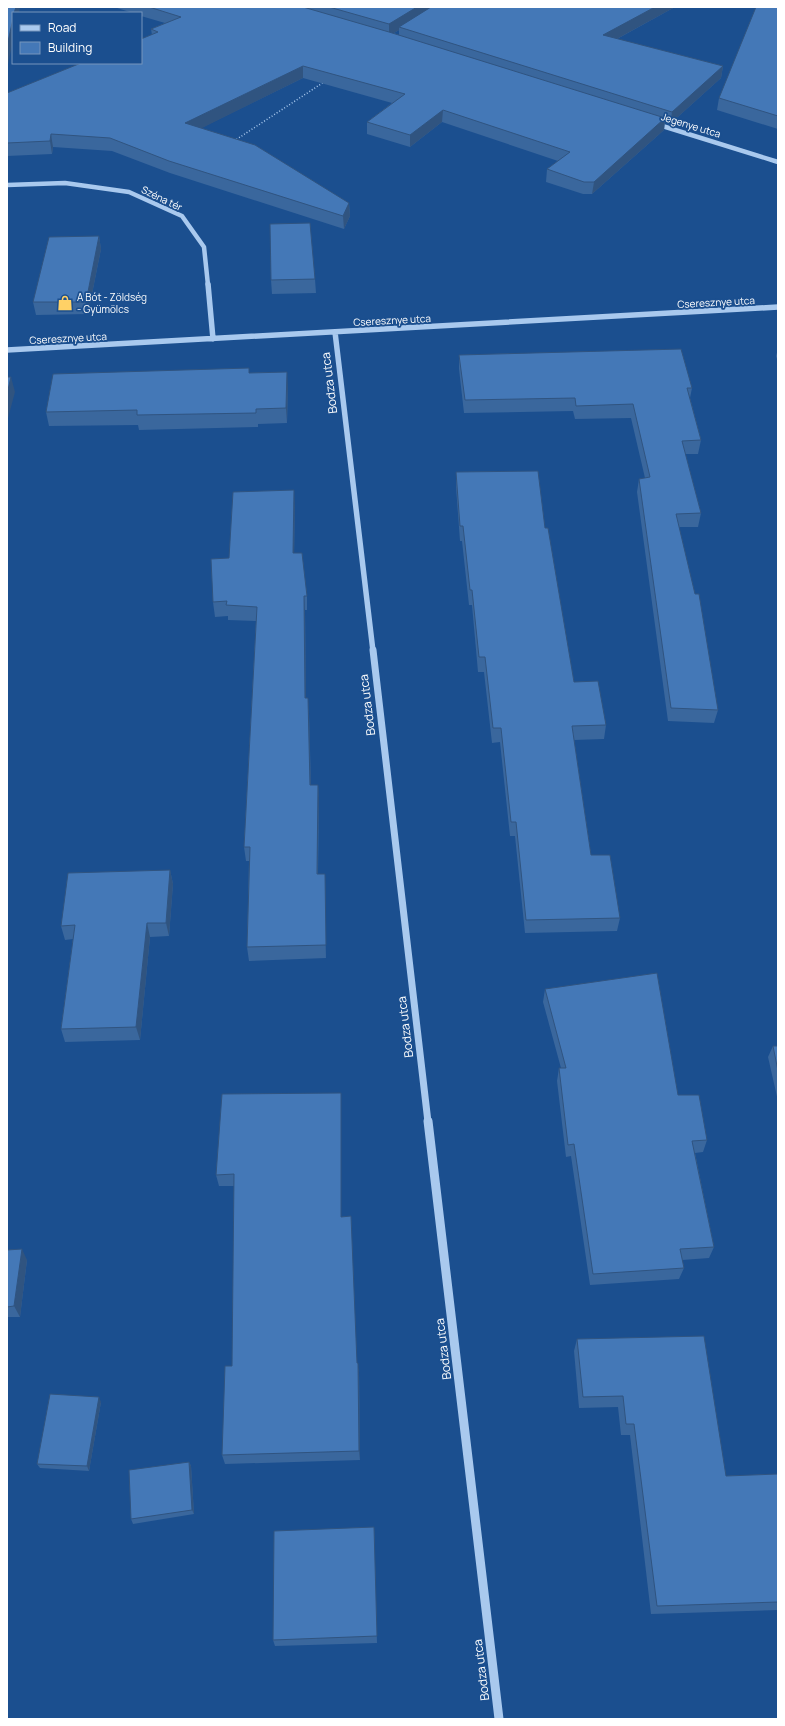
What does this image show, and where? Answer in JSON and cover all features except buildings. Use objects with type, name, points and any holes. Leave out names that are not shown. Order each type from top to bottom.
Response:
[{"type":"street","name":"Jegenye utca","points":[[648,121],[778,162]]},
{"type":"street","name":"Széna tér","points":[[7,185],[65,182],[129,192],[182,216],[204,247],[213,339]]},
{"type":"street","name":"Cseresznye utca","points":[[7,350],[778,308]]},
{"type":"street","name":"Bodza utca","points":[[335,332],[499,1719]]},
{"type":"path","points":[[230,143],[330,78]]},
{"type":"place","name":"A Bót - Zöldség - Gyümölcs","points":[[65,303]]}]
